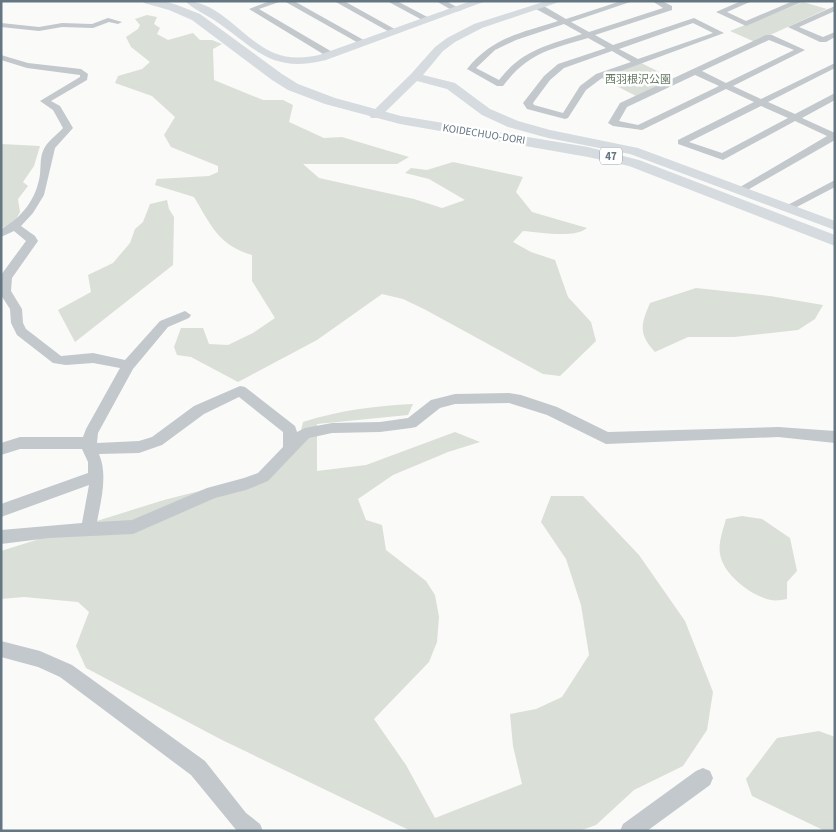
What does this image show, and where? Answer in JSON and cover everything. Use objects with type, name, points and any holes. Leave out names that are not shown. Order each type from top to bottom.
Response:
[{"type":"main road","name":"KOIDECHUO-DORI","points":[[148,1],[173,7],[196,17],[216,30],[277,78],[293,86],[376,115],[588,152],[634,163],[835,241]]},
{"type":"street","points":[[190,1],[218,18],[268,55],[300,61],[331,55],[481,1]]},
{"type":"street","points":[[246,1],[252,4],[262,1]]},
{"type":"street","points":[[278,1],[253,9],[331,55]]},
{"type":"street","points":[[288,1],[365,43]]},
{"type":"street","points":[[338,1],[396,32]]},
{"type":"street","points":[[391,1],[429,20]]},
{"type":"street","points":[[440,1],[458,10]]},
{"type":"street","points":[[629,1],[502,42],[484,54],[471,69],[500,84],[513,67],[533,52],[669,8],[656,1]]},
{"type":"street","points":[[748,1],[720,12],[746,24],[800,1]]},
{"type":"street","points":[[376,115],[415,77],[439,49],[478,26],[546,3],[565,21],[637,62]]},
{"type":"street","points":[[835,8],[792,27],[823,40],[835,34]]},
{"type":"street","points":[[1,37],[4,25],[39,29],[62,25],[93,26],[108,20],[118,22]]},
{"type":"street","points":[[694,20],[720,33],[611,71],[590,82],[583,88],[565,116],[530,106],[528,103],[547,78],[561,66],[612,48],[694,20]]},
{"type":"street","points":[[769,37],[801,50],[640,128],[613,123],[623,105],[696,72],[769,37]]},
{"type":"street","points":[[1,57],[27,65],[81,72],[84,74],[84,78],[45,101],[61,113],[68,128],[50,146],[46,154],[44,180],[41,189],[23,220],[16,227],[1,234]]},
{"type":"street","points":[[835,65],[680,142],[723,157],[835,96]]},
{"type":"street","points":[[696,72],[834,136]]},
{"type":"street","points":[[415,77],[451,86],[486,112],[513,124],[548,134],[632,151],[835,226]]},
{"type":"street","points":[[740,190],[834,136]]},
{"type":"street","points":[[787,208],[835,183]]},
{"type":"street","points":[[16,227],[31,238],[32,241],[28,249],[10,271],[4,284],[5,290],[16,309],[17,323],[21,332],[58,360],[92,358],[108,360],[128,366]]},
{"type":"street","points":[[88,530],[96,476],[95,462],[89,445],[91,433],[128,366],[164,324],[184,315]]},
{"type":"street","points":[[1,449],[20,443],[89,445],[114,449],[130,448],[157,440],[199,410],[240,390],[290,430],[290,448]]},
{"type":"street","points":[[1,537],[50,531],[133,526],[212,492],[246,484],[263,477],[305,433],[332,428],[380,427],[411,423],[436,404],[455,399],[508,398],[521,400],[552,411],[606,438],[778,432],[835,437]]},
{"type":"street","points":[[1,512],[96,476]]},
{"type":"street","points":[[1,649],[40,659],[66,671],[198,768],[239,820],[254,831]]},
{"type":"street","points":[[630,831],[703,778]]},
{"type":"green space","points":[[803,2],[827,9],[755,42],[730,31]]},
{"type":"green space","points":[[147,15],[157,17],[154,24],[160,28],[157,34],[168,40],[193,33],[200,40],[212,40],[222,44],[213,49],[214,80],[263,100],[283,100],[293,105],[289,122],[324,138],[342,137],[409,157],[397,164],[303,164],[319,178],[414,199],[442,208],[465,200],[429,179],[405,173],[411,168],[427,170],[453,162],[523,177],[516,192],[532,212],[587,228],[565,234],[523,231],[513,242],[531,252],[555,260],[568,297],[591,322],[596,341],[560,376],[543,374],[424,309],[403,299],[382,294],[317,340],[238,382],[191,357],[177,355],[174,347],[181,328],[203,328],[209,344],[228,345],[253,333],[275,318],[252,281],[252,255],[240,251],[223,240],[211,225],[194,197],[155,185],[157,179],[209,176],[218,172],[218,166],[171,147],[164,135],[175,117],[152,96],[115,83],[118,76],[142,69],[150,62],[131,47],[126,37],[138,29],[140,25],[135,19]]},
{"type":"green space","name":"西羽根沢公園","points":[[641,63],[674,79],[636,96],[601,78]]},
{"type":"green space","points":[[1,144],[40,146],[34,166],[23,182],[28,186],[18,199],[20,212],[14,223],[1,228]]},
{"type":"green space","points":[[167,200],[169,209],[174,217],[173,265],[75,342],[58,310],[91,292],[88,275],[113,263],[130,243],[135,229],[143,222],[150,204]]},
{"type":"green space","points":[[696,288],[770,296],[823,305],[815,319],[798,330],[734,337],[688,337],[655,352],[646,340],[643,329],[643,323],[650,303]]},
{"type":"green space","points":[[413,404],[408,415],[317,424],[317,471],[366,465],[455,432],[480,442],[448,452],[393,475],[358,499],[366,520],[382,525],[386,550],[426,581],[435,595],[439,617],[437,642],[429,662],[374,719],[406,765],[435,818],[522,784],[513,746],[510,714],[536,709],[562,697],[589,655],[581,605],[566,559],[541,522],[551,496],[583,496],[639,555],[685,621],[713,692],[707,730],[683,766],[634,790],[596,825],[579,831],[411,831],[222,740],[86,668],[76,646],[89,612],[78,602],[24,597],[1,599],[1,551],[164,500],[272,475],[296,451],[303,422],[358,409]]},
{"type":"green space","points":[[742,516],[762,519],[790,538],[797,571],[787,582],[787,599],[773,600],[755,594],[739,583],[722,562],[720,545],[726,519]]},
{"type":"green space","points":[[819,731],[835,737],[835,831],[825,831],[752,796],[746,779],[777,738]]}]
